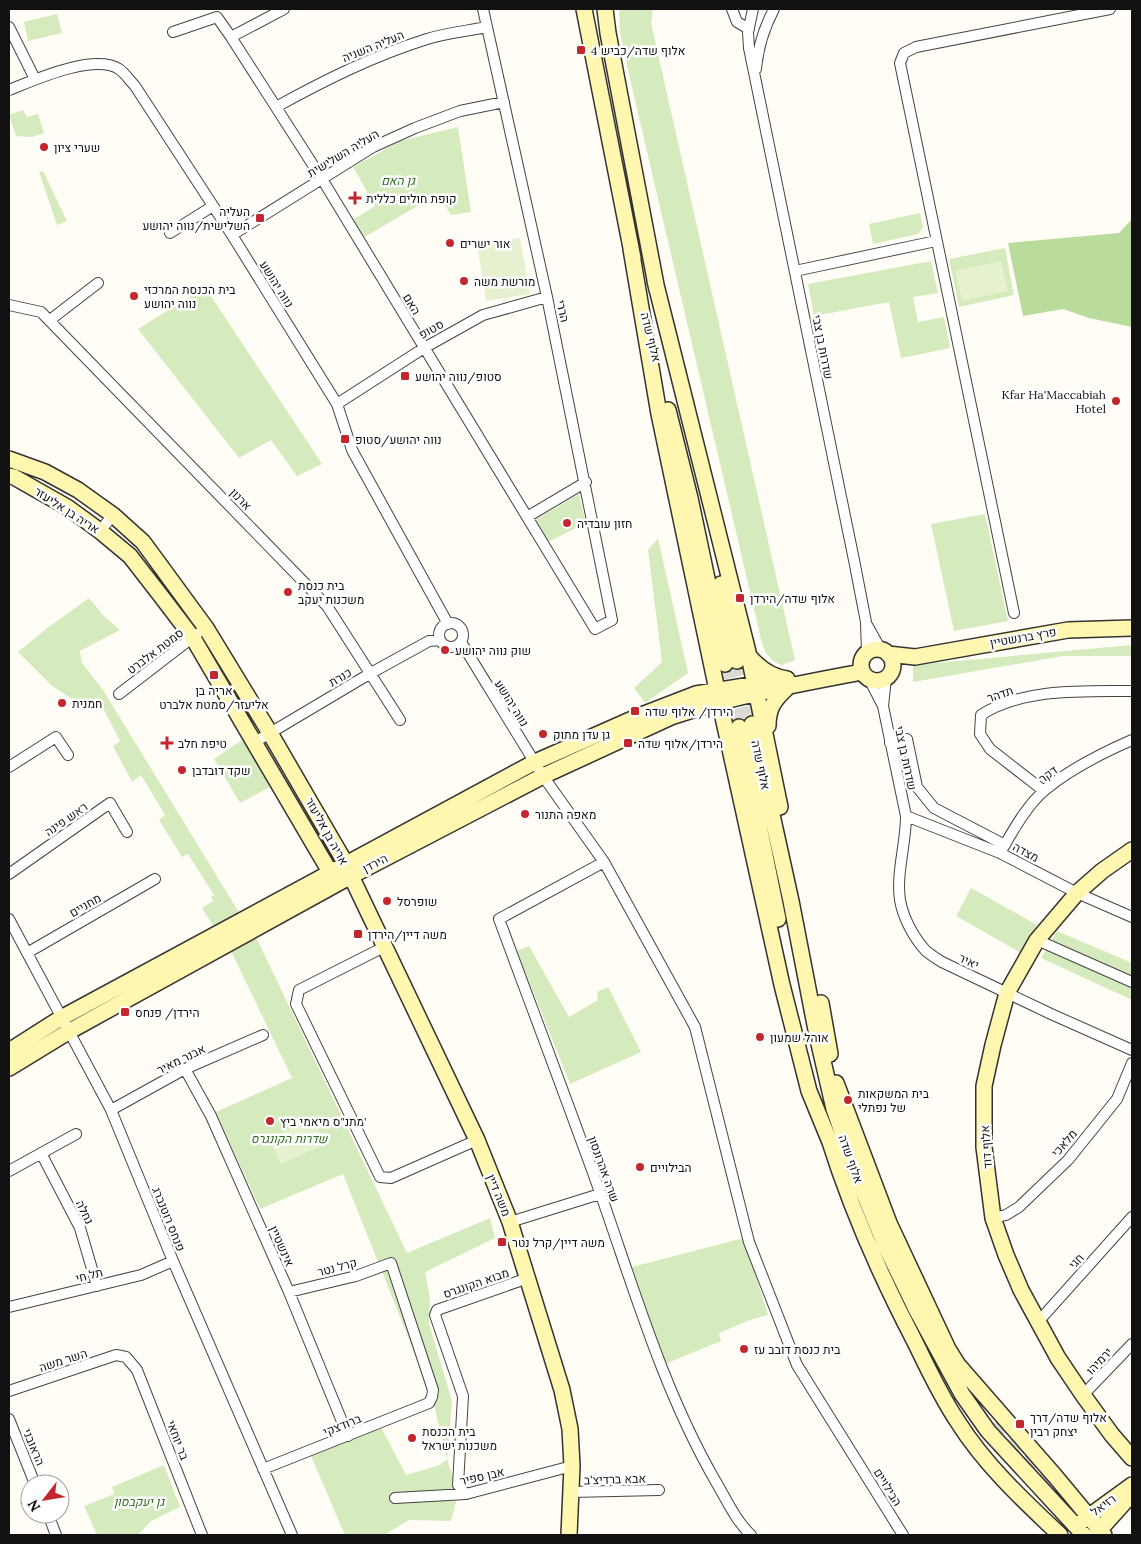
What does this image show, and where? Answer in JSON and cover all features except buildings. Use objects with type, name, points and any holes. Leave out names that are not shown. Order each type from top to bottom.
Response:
[{"type":"main road","name":"אלוף שדה","points":[[584,9],[639,290],[690,498],[737,660]]},
{"type":"main road","points":[[605,9],[655,281],[737,660],[756,689],[827,1032],[833,1075],[838,1143]]},
{"type":"main road","points":[[631,248],[659,414],[782,985],[809,1091],[838,1143]]},
{"type":"main road","name":"אריה בן אליעזר","points":[[9,459],[45,472],[78,490],[113,515],[143,542],[206,628],[270,733],[348,870],[330,872],[193,638],[130,556],[67,507],[9,476]]},
{"type":"main road","name":"פרץ ברנשטיין","points":[[756,689],[872,662],[916,657],[1068,630],[1132,628]]},
{"type":"main road","name":"פרץ ברנשטיין","points":[[888,675],[916,657]]},
{"type":"main road","points":[[737,660],[755,664],[787,683],[769,708],[767,740]]},
{"type":"main road","points":[[872,662],[893,665],[888,675],[878,681],[872,662]]},
{"type":"main road","name":"הירדן","points":[[348,870],[671,717],[719,696],[756,689]]},
{"type":"main road","name":"הירדן","points":[[9,1068],[535,762],[639,716],[696,694],[719,696]]},
{"type":"main road","name":"אלוף שדה","points":[[746,726],[808,1061],[838,1143],[917,1311],[962,1394],[988,1431],[1076,1532]]},
{"type":"main road","name":"אלוף דוד","points":[[1132,850],[1102,871],[1077,893],[1037,940],[1007,993],[992,1045],[984,1086],[984,1147],[993,1218],[1009,1264],[1038,1322],[1083,1396],[1132,1458]]},
{"type":"main road","name":"משה דיין","points":[[348,870],[478,1140],[510,1222],[562,1390],[570,1428],[572,1466],[569,1535]]},
{"type":"main road","points":[[9,1051],[61,1018],[330,872]]},
{"type":"main road","points":[[833,1075],[889,1223],[948,1349],[958,1365],[1088,1516],[1099,1534]]},
{"type":"main road","name":"אלוף שדה","points":[[838,1143],[851,1202],[889,1289],[934,1380],[958,1422],[996,1470],[1060,1535]]},
{"type":"main road","points":[[951,1373],[994,1423]]},
{"type":"main road","name":"רזיאל","points":[[1076,1532],[1088,1516],[1132,1485]]},
{"type":"main road","name":"רזיאל","points":[[1099,1534],[1132,1494]]},
{"type":"street","points":[[232,37],[284,9]]},
{"type":"street","name":"הררי","points":[[483,9],[547,297],[586,482],[612,620]]},
{"type":"street","points":[[732,9],[737,22],[749,29]]},
{"type":"street","name":"שדרות בן צבי","points":[[753,9],[749,29],[749,48],[866,622],[872,662],[906,816]]},
{"type":"street","points":[[756,77],[761,40],[774,9]]},
{"type":"street","points":[[1014,612],[900,68],[901,58],[904,53],[916,47],[1110,9]]},
{"type":"street","name":"האם","points":[[173,32],[217,17],[232,37],[322,179],[595,629],[612,620]]},
{"type":"street","points":[[9,27],[35,79]]},
{"type":"street","name":"העליה השניה","points":[[276,107],[332,76],[377,56],[429,39],[487,27]]},
{"type":"street","name":"נווה יהושע","points":[[9,90],[35,79],[85,64],[104,65],[119,69],[135,86],[337,404],[352,450],[448,624]]},
{"type":"street","name":"העליה השלישית","points":[[232,236],[373,147],[460,111],[504,102]]},
{"type":"street","points":[[170,233],[213,206]]},
{"type":"street","points":[[795,271],[936,242]]},
{"type":"street","points":[[50,320],[98,282]]},
{"type":"street","name":"סטופ","points":[[337,404],[424,348],[483,315],[547,297]]},
{"type":"street","name":"ארנון","points":[[9,305],[42,312],[328,606],[400,720]]},
{"type":"street","points":[[527,517],[586,482]]},
{"type":"street","points":[[100,531],[113,515]]},
{"type":"street","points":[[448,624],[455,624],[461,628],[463,636],[458,645],[446,646],[440,640],[441,628],[448,624]]},
{"type":"street","name":"סמטת אלברט","points":[[119,694],[206,628]]},
{"type":"street","name":"כנרת","points":[[255,742],[428,641],[440,640]]},
{"type":"street","name":"נווה יהושע","points":[[461,642],[543,776]]},
{"type":"street","name":"שדרות בן צבי","points":[[883,706],[888,675]]},
{"type":"street","name":"תדהר","points":[[1044,791],[990,749],[980,734],[981,715],[992,708],[1021,699],[1054,693],[1132,691]]},
{"type":"street","points":[[9,767],[56,736],[68,755]]},
{"type":"street","name":"מצדה","points":[[890,743],[907,738],[917,787],[934,808],[1077,893],[1132,916]]},
{"type":"street","name":"דקר","points":[[1003,849],[1019,821],[1044,791],[1082,765],[1132,740]]},
{"type":"street","name":"הבילויים","points":[[543,776],[604,862],[695,1027],[749,1242],[793,1356],[903,1535]]},
{"type":"street","name":"ראש פינה","points":[[9,874],[110,803],[127,832]]},
{"type":"street","name":"מצדה","points":[[906,816],[1003,849]]},
{"type":"street","name":"יאיר","points":[[906,816],[900,901],[911,930],[927,952],[942,962],[1132,1050]]},
{"type":"street","name":"שרה אהרונסון","points":[[604,862],[499,919],[675,1402],[707,1467],[746,1534]]},
{"type":"street","name":"מחניים","points":[[27,953],[155,879]]},
{"type":"street","name":"פנחס רוטנברג","points":[[9,919],[111,1110],[173,1261],[292,1535]]},
{"type":"street","points":[[1037,940],[1132,982]]},
{"type":"street","points":[[384,947],[298,990],[296,1004],[380,1177],[391,1178],[478,1140]]},
{"type":"street","name":"אבנר מאיר","points":[[111,1110],[185,1069],[263,1035]]},
{"type":"street","name":"מלאכי","points":[[993,1218],[1006,1215],[1019,1207],[1068,1160],[1117,1099],[1132,1063]]},
{"type":"street","name":"אינשטיין","points":[[185,1069],[211,1116],[289,1292],[348,1436]]},
{"type":"street","points":[[9,1170],[76,1134]]},
{"type":"street","name":"נחלה","points":[[41,1153],[80,1228],[97,1286]]},
{"type":"street","points":[[510,1222],[600,1194]]},
{"type":"street","name":"חגי","points":[[1038,1322],[1132,1217]]},
{"type":"street","name":"תל חי","points":[[9,1307],[141,1275],[173,1261]]},
{"type":"street","name":"קרל נטר","points":[[289,1292],[356,1276],[391,1263],[433,1390],[429,1403]]},
{"type":"street","name":"מבוא הקונגרס","points":[[466,1494],[458,1485],[463,1396],[435,1315],[437,1310],[528,1278]]},
{"type":"street","name":"ירמיהו","points":[[1083,1396],[1132,1344]]},
{"type":"street","name":"השר משה","points":[[9,1390],[116,1355],[126,1357]]},
{"type":"street","name":"בר יוחאי","points":[[126,1357],[137,1370],[202,1535]]},
{"type":"street","name":"ברודצקי","points":[[264,1469],[429,1403]]},
{"type":"street","name":"הראובני","points":[[9,1419],[31,1474]]},
{"type":"street","name":"אבן ספיר","points":[[395,1498],[466,1494],[572,1466]]},
{"type":"street","name":"אבא ברדיצ'ב","points":[[571,1492],[659,1490]]},
{"type":"green space","points":[[619,9],[653,9],[651,23],[795,660],[781,665],[770,658],[764,649],[761,639],[630,79],[620,33]]},
{"type":"green space","points":[[57,14],[62,33],[28,41],[24,22]]},
{"type":"green space","points":[[23,110],[27,117],[38,114],[44,133],[32,137],[16,136],[9,115]]},
{"type":"green space","name":"גן האם","points":[[458,127],[471,212],[451,215],[438,194],[361,239],[351,221],[375,206],[353,167],[400,141]]},
{"type":"green space","points":[[43,171],[67,221],[57,225],[39,172]]},
{"type":"green space","points":[[920,213],[923,227],[918,234],[873,244],[869,224]]},
{"type":"green space","points":[[1132,219],[1132,327],[1089,318],[1063,309],[1023,316],[1008,243],[1119,233]]},
{"type":"green space","points":[[520,238],[530,294],[486,301],[477,244]]},
{"type":"green space","points":[[1005,248],[1014,295],[959,307],[949,259]]},
{"type":"green space","points":[[931,261],[938,293],[913,297],[918,322],[944,317],[950,348],[901,358],[889,302],[814,316],[808,284]]},
{"type":"green space","points":[[1001,261],[1008,291],[962,301],[955,271]]},
{"type":"green space","points":[[205,287],[322,464],[297,476],[271,440],[239,458],[138,329]]},
{"type":"green space","points":[[579,494],[586,523],[548,542],[535,520]]},
{"type":"green space","points":[[985,514],[1008,621],[954,631],[931,524]]},
{"type":"green space","points":[[658,538],[688,673],[645,703],[634,688],[662,662],[648,550]]},
{"type":"green space","points":[[89,598],[104,616],[120,630],[80,651],[82,663],[103,690],[240,914],[214,927],[202,908],[213,901],[211,897],[214,895],[188,854],[182,857],[159,820],[165,815],[141,775],[132,782],[113,746],[120,741],[103,708],[82,706],[51,685],[18,652]]},
{"type":"green space","points":[[1132,645],[1132,656],[1063,656],[913,682],[913,665]]},
{"type":"green space","points":[[245,738],[272,786],[240,803],[214,759]]},
{"type":"green space","points":[[971,888],[1037,925],[1021,953],[956,916]]},
{"type":"green space","points":[[1057,931],[1132,963],[1132,1000],[1041,958]]},
{"type":"green space","name":"שדרות הקונגרס","points":[[256,937],[407,1253],[490,1218],[495,1238],[425,1272],[430,1298],[429,1324],[452,1401],[447,1459],[432,1397],[343,1174],[260,1209],[216,1112],[292,1078],[231,951]]},
{"type":"green space","points":[[529,946],[569,1017],[598,1000],[597,992],[608,987],[641,1052],[570,1084],[517,951]]},
{"type":"green space","points":[[314,1119],[325,1144],[281,1164],[269,1139]]},
{"type":"green space","points":[[744,1238],[768,1315],[750,1320],[719,1333],[721,1341],[665,1364],[632,1267]]},
{"type":"green space","points":[[381,1427],[406,1475],[440,1465],[447,1459],[458,1494],[451,1521],[409,1520],[384,1535],[345,1535],[311,1456]]},
{"type":"green space","name":"גן יעקבסון","points":[[164,1465],[180,1507],[151,1521],[138,1535],[97,1535],[84,1506],[114,1494],[112,1487]]},
{"type":"tunnel","points":[[737,661],[752,724]]},
{"type":"tunnel","points":[[725,664],[739,727]]},
{"type":"tunnel","points":[[994,1423],[1038,1470],[1053,1491],[1062,1514],[1062,1535]]},
{"type":"place","name":"אלוף שדה/כביש 4","points":[[581,50]]},
{"type":"place","name":"שערי ציון","points":[[44,147]]},
{"type":"place","name":"קופת חולים כללית","points":[[355,198]]},
{"type":"place","name":"העליה השלישית/נווה יהושע","points":[[260,218]]},
{"type":"place","name":"אור ישרים","points":[[450,243]]},
{"type":"place","name":"מורשת משה","points":[[464,281]]},
{"type":"place","name":"בית הכנסת המרכזי נווה יהושע","points":[[134,296]]},
{"type":"place","name":"סטופ/נווה יהושע","points":[[405,376]]},
{"type":"place","name":"Kfar Ha'Maccabiah Hotel","points":[[1116,401]]},
{"type":"place","name":"נווה יהושע/סטופ","points":[[345,439]]},
{"type":"place","name":"חזון עובדיה","points":[[567,523]]},
{"type":"place","name":"בית כנסת משכנות יעקב","points":[[288,592]]},
{"type":"place","name":"אלוף שדה/הירדן","points":[[740,598]]},
{"type":"place","name":"שוק נווה יהושע","points":[[445,650]]},
{"type":"place","name":"אריה בן אליעזר/סמטת אלברט","points":[[214,675]]},
{"type":"place","name":"חמנית","points":[[62,703]]},
{"type":"place","name":"הירדן/ אלוף שדה","points":[[635,711]]},
{"type":"place","name":"גן עדן מתוק","points":[[543,734]]},
{"type":"place","name":"טיפת חלב","points":[[167,743]]},
{"type":"place","name":"הירדן/אלוף שדה","points":[[628,743]]},
{"type":"place","name":"שקד דובדבן","points":[[182,770]]},
{"type":"place","name":"מאפה התנור","points":[[525,814]]},
{"type":"place","name":"שופרסל","points":[[387,901]]},
{"type":"place","name":"משה דיין/הירדן","points":[[358,934]]},
{"type":"place","name":"הירדן/ פנחס","points":[[125,1012]]},
{"type":"place","name":"אוהל שמעון","points":[[760,1037]]},
{"type":"place","name":"בית המשקאות של נפתלי","points":[[848,1100]]},
{"type":"place","name":"מתנ\"ס מיאמי ביץ'","points":[[270,1121]]},
{"type":"place","name":"הבילויים","points":[[640,1167]]},
{"type":"place","name":"משה דיין/קרל נטר","points":[[502,1242]]},
{"type":"place","name":"בית כנסת דובב עז","points":[[744,1349]]},
{"type":"place","name":"אלוף שדה/דרך יצחק רבין","points":[[1020,1424]]},
{"type":"place","name":"בית הכנסת משכנות ישראל","points":[[412,1438]]}]
